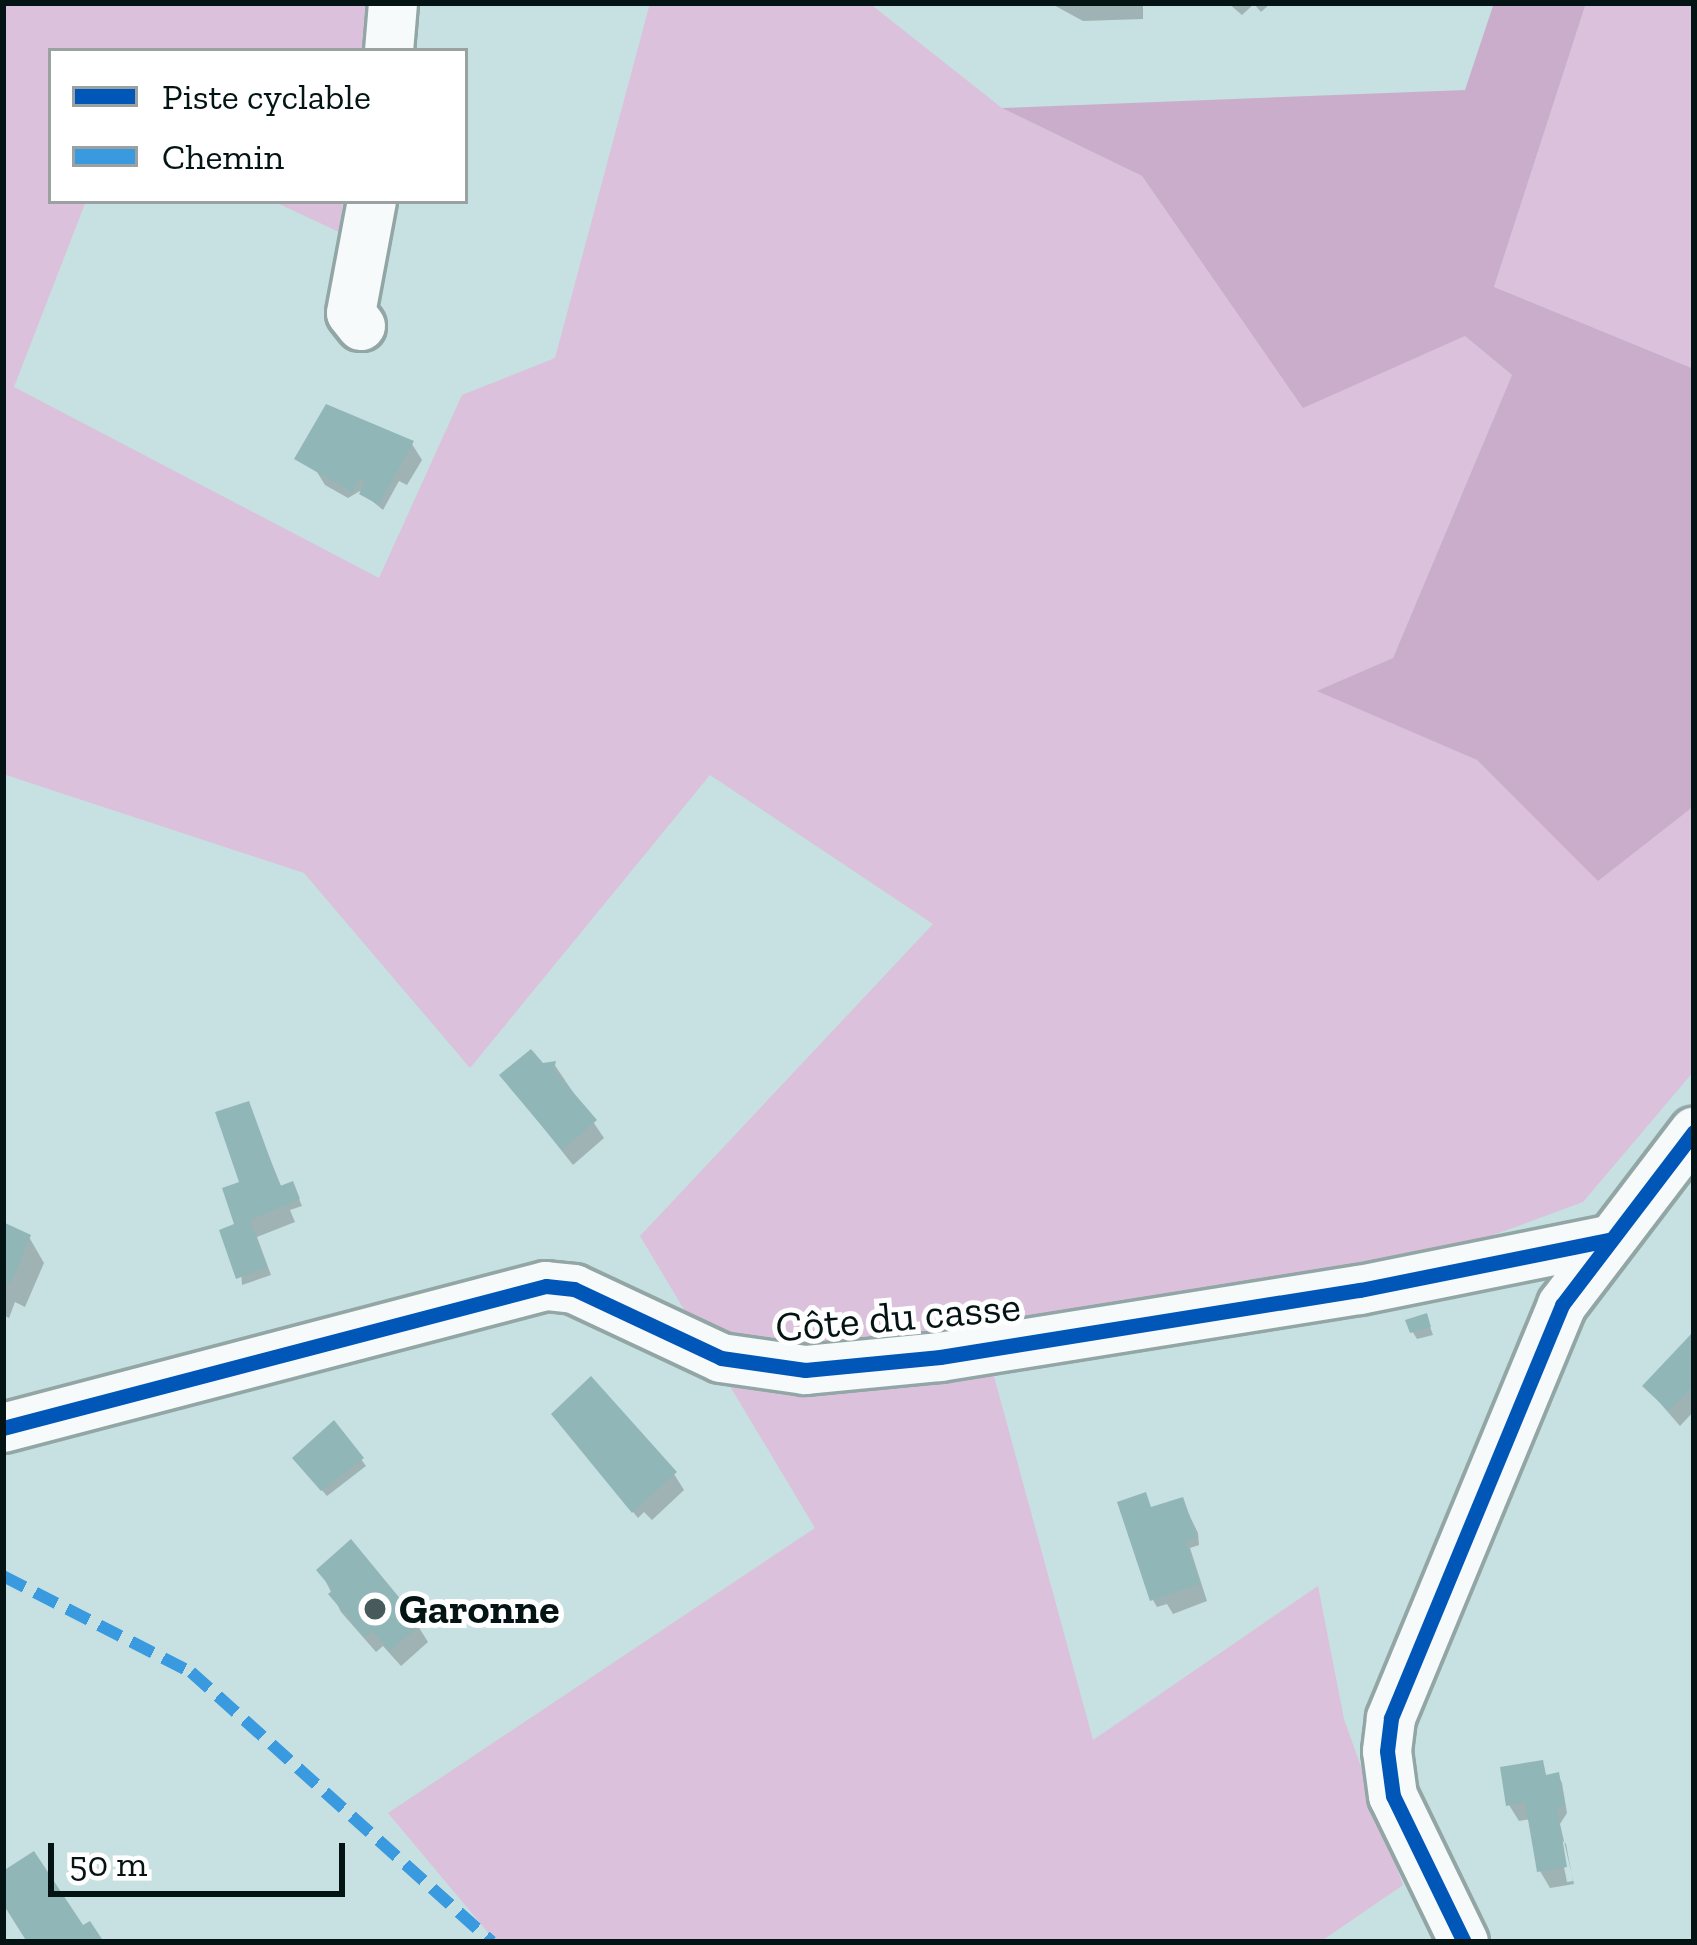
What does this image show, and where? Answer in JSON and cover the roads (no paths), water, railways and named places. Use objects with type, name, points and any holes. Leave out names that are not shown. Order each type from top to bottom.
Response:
[{"type":"street","points":[[389,48],[393,3]]},
{"type":"street","points":[[361,326],[351,313],[371,204]]},
{"type":"street","points":[[1463,1942],[1393,1796],[1388,1751],[1391,1718],[1562,1305],[1694,1132]]},
{"type":"street","name":"Côte du casse","points":[[3,1427],[546,1286],[574,1289],[721,1358],[805,1370],[940,1357],[1337,1294],[1609,1240]]},
{"type":"place","name":"Garonne","points":[[375,1609]]}]
